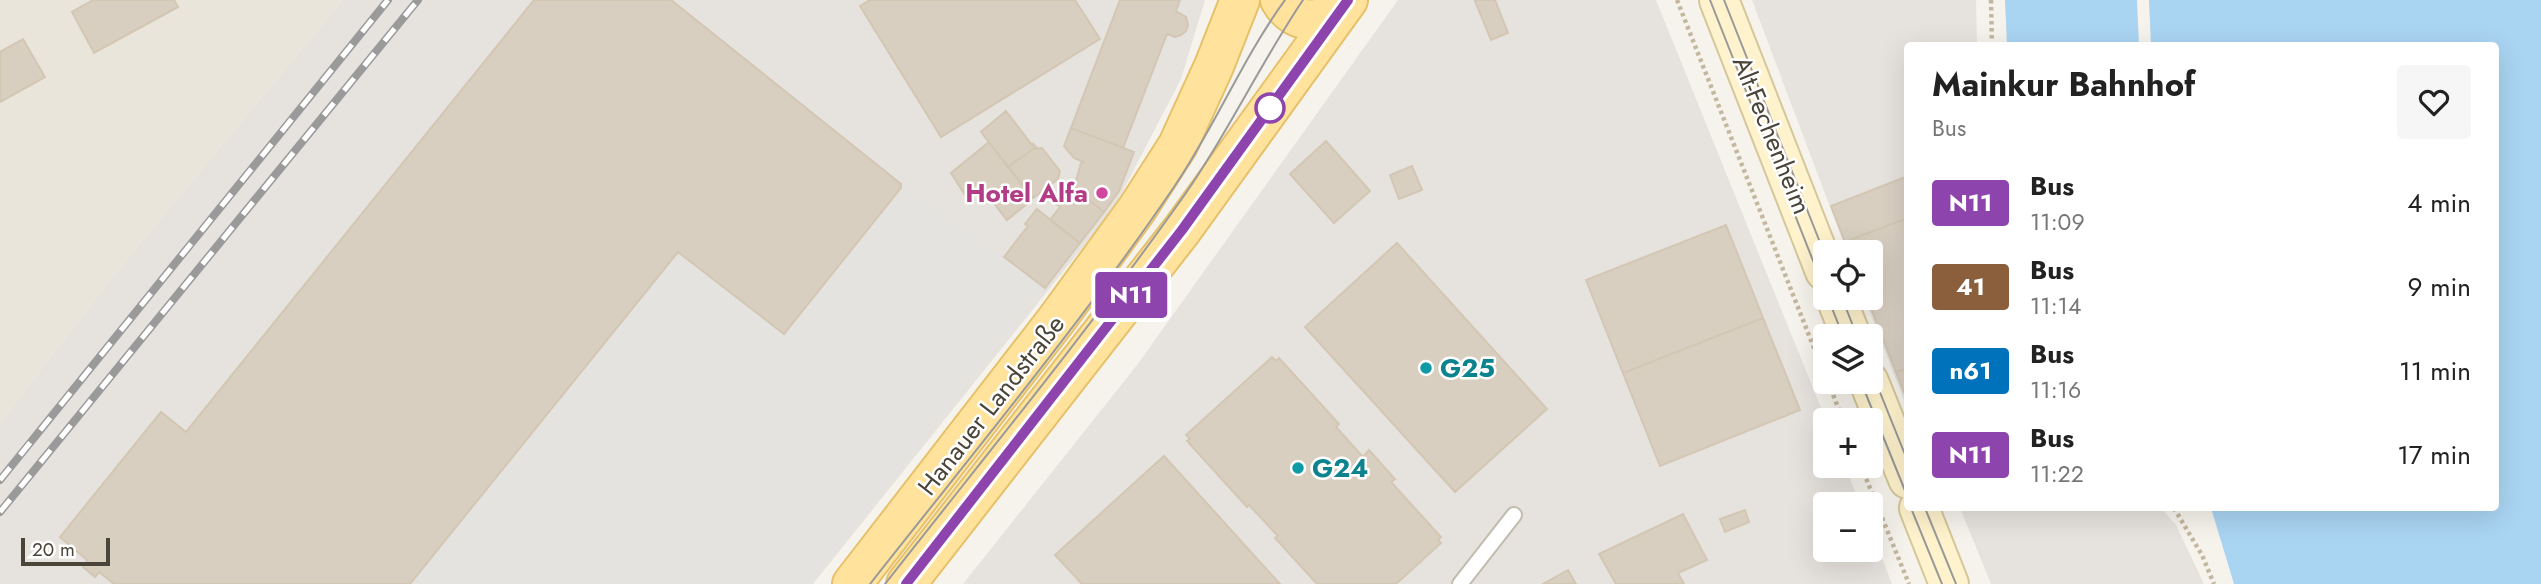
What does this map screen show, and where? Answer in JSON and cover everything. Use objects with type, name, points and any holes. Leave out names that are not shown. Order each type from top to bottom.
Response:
[{"type":"main road","name":"Hanauer Landstraße","points":[[852,584],[1057,319],[1137,209],[1178,145],[1240,0]]},
{"type":"main road","points":[[1280,0],[1294,14],[1311,20],[1324,19],[1334,14],[1347,0]]},
{"type":"main road","name":"Hanauer Landstraße","points":[[906,584],[1182,230],[1347,0]]},
{"type":"street","name":"Alt-Fechenheim","points":[[1718,0],[1813,241]]},
{"type":"street","points":[[1874,394],[1904,469]]},
{"type":"street","points":[[1920,511],[1949,584]]},
{"type":"lane","points":[[1460,584],[1514,515]]},
{"type":"path","points":[[1677,0],[1813,346]]},
{"type":"path","points":[[1991,0],[1992,42]]},
{"type":"path","points":[[1866,478],[1909,584]]},
{"type":"path","points":[[2176,511],[2202,555],[2214,584]]},
{"type":"shaded area","points":[[0,0],[343,0],[114,275],[0,423]]},
{"type":"shaded area","points":[[343,0],[1205,0],[1181,79],[1114,208],[813,584],[0,584],[0,423],[114,275]]},
{"type":"shaded area","points":[[1398,0],[1656,0],[1813,388],[1813,394],[1815,394],[1821,408],[1813,408],[1813,478],[1850,478],[1855,492],[1813,492],[1813,562],[1883,561],[1892,584],[963,584],[1137,365]]},
{"type":"shaded area","points":[[1752,0],[1976,0],[1977,42],[1904,42],[1904,400],[1883,347],[1883,324],[1874,324],[1869,310],[1883,310],[1883,240],[1842,240]]},
{"type":"shaded area","points":[[901,184],[1043,286],[811,584],[410,584],[678,252],[784,334],[901,188]]},
{"type":"shaded area","points":[[1961,511],[2164,511],[2176,525],[2204,584],[1991,584]]},
{"type":"water","points":[[2005,0],[2137,0],[2139,42],[2007,42]]},
{"type":"water","points":[[2149,0],[2541,0],[2541,584],[2234,584],[2212,511],[2499,511],[2499,42],[2151,42]]},
{"type":"building","points":[[93,0],[174,0],[178,7],[94,53],[72,12]]},
{"type":"building","points":[[534,0],[671,0],[901,184],[901,188],[784,334],[678,252],[410,584],[114,584],[99,572],[95,577],[83,567],[86,559],[60,537],[161,412],[186,432]]},
{"type":"building","points":[[870,0],[1075,0],[1100,39],[941,137],[860,6]]},
{"type":"building","points":[[1120,0],[1180,0],[1176,11],[1186,17],[1188,25],[1181,35],[1175,37],[1167,34],[1123,148],[1071,128]]},
{"type":"building","points":[[1495,0],[1508,33],[1491,40],[1475,1]]},
{"type":"building","points":[[23,39],[45,77],[0,102],[0,52]]},
{"type":"building","points":[[1006,111],[1037,148],[1008,167],[981,132]]},
{"type":"building","points":[[1071,128],[1134,152],[1119,191],[1104,212],[1074,188],[1081,163],[1084,162],[1074,158],[1064,146]]},
{"type":"building","points":[[1326,141],[1370,191],[1334,223],[1290,174]]},
{"type":"building","points":[[989,142],[1030,194],[1025,199],[1028,203],[1007,220],[982,188],[968,200],[951,173]]},
{"type":"building","points":[[1042,148],[1060,171],[1058,179],[1033,198],[1008,167],[1033,149]]},
{"type":"building","points":[[1412,166],[1422,190],[1399,199],[1390,175]]},
{"type":"building","points":[[1904,178],[1904,220],[1844,240],[1831,206]]},
{"type":"building","points":[[1068,187],[1072,190],[1074,188],[1104,212],[1080,243],[1050,220],[1060,207],[1055,203]]},
{"type":"building","points":[[1037,209],[1080,243],[1045,288],[1004,257],[1028,226],[1025,224]]},
{"type":"building","points":[[1904,220],[1904,369],[1896,372],[1883,339],[1883,324],[1877,324],[1872,310],[1883,310],[1883,240],[1850,240]]},
{"type":"building","points":[[1726,225],[1763,318],[1623,373],[1586,280]]},
{"type":"building","name":"G25","points":[[1397,243],[1547,409],[1455,492],[1305,327]]},
{"type":"building","points":[[1763,318],[1800,410],[1660,466],[1623,373]]},
{"type":"building","name":"G24","points":[[1272,357],[1276,361],[1279,358],[1339,424],[1336,427],[1363,457],[1369,450],[1395,479],[1391,482],[1441,537],[1438,540],[1441,543],[1396,584],[1317,584],[1275,538],[1278,536],[1249,505],[1247,507],[1187,441],[1190,439],[1186,435]]},
{"type":"building","points":[[1904,369],[1904,392],[1896,372]]},
{"type":"building","points":[[1164,456],[1280,584],[1082,584],[1055,555]]},
{"type":"building","points":[[1745,510],[1749,522],[1725,532],[1720,519]]},
{"type":"building","points":[[1683,514],[1707,560],[1678,573],[1684,584],[1616,584],[1599,554]]},
{"type":"building","points":[[1568,570],[1576,584],[1543,584]]},
{"type":"tram line","points":[[870,584],[1025,388],[1138,238],[1189,164],[1255,46],[1285,0]]},
{"type":"tram line","points":[[885,584],[1069,350],[1176,207],[1210,156],[1303,0]]},
{"type":"tram line","points":[[1710,0],[1813,261]]},
{"type":"tram line","points":[[1724,0],[1819,240]]},
{"type":"tram line","points":[[1833,310],[1838,324]]},
{"type":"tram line","points":[[1847,310],[1852,324]]},
{"type":"tram line","points":[[1866,394],[1904,488]]},
{"type":"tram line","points":[[1881,394],[1904,452]]},
{"type":"tram line","points":[[1912,511],[1942,584]]},
{"type":"tram line","points":[[1926,511],[1956,584]]},
{"type":"railway","points":[[0,480],[388,0]]},
{"type":"railway","points":[[0,512],[418,0]]},
{"type":"bus line","name":"N11","points":[[906,584],[1182,230],[1348,0]]},
{"type":"place","name":"Hotel Alfa","points":[[1102,193]]},
{"type":"place","name":"G25","points":[[1426,368]]},
{"type":"place","name":"G24","points":[[1298,468]]}]
